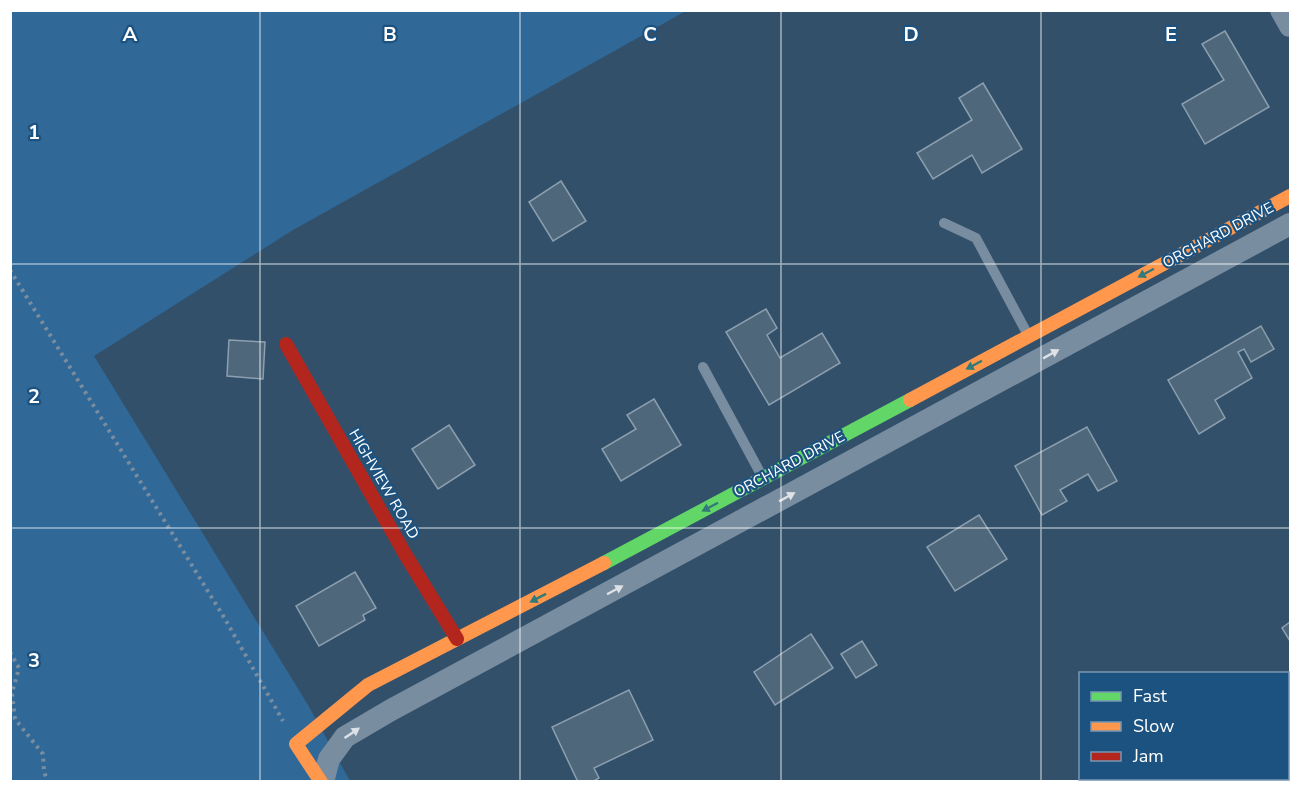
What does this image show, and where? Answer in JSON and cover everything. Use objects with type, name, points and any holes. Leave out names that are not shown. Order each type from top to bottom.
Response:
[{"type":"street","points":[[1281,10],[1290,26]]},
{"type":"street","name":"ORCHARD DRIVE","points":[[296,744],[368,685],[644,543],[1290,196]]},
{"type":"street","name":"ORCHARD DRIVE","points":[[322,782],[329,759],[345,737],[391,710],[1290,224]]},
{"type":"street","name":"HIGHVIEW ROAD","points":[[286,344],[405,554],[457,639]]},
{"type":"street","points":[[644,543],[656,568]]},
{"type":"street","points":[[296,744],[322,782]]},
{"type":"lane","points":[[944,223],[976,238],[1028,335]]},
{"type":"lane","points":[[703,367],[764,478]]},
{"type":"path","points":[[10,270],[225,619],[296,744]]},
{"type":"path","points":[[10,652],[20,668],[12,693],[15,719],[44,754],[44,771],[48,782]]},
{"type":"shaded area","points":[[10,11],[686,11],[293,230],[94,356],[308,705],[350,781],[11,781]]},
{"type":"building","points":[[1225,31],[1269,107],[1205,144],[1182,104],[1224,80],[1202,44]]},
{"type":"building","points":[[983,83],[1022,149],[982,173],[972,155],[933,179],[917,153],[972,120],[959,98]]},
{"type":"building","points":[[561,181],[586,221],[553,241],[529,202]]},
{"type":"building","points":[[766,309],[777,328],[767,335],[780,358],[822,333],[840,363],[769,405],[726,332]]},
{"type":"building","points":[[1261,326],[1274,349],[1251,362],[1244,349],[1238,352],[1252,378],[1215,400],[1225,418],[1199,434],[1168,380]]},
{"type":"building","points":[[229,340],[265,342],[263,379],[227,376]]},
{"type":"building","points":[[654,399],[681,445],[621,481],[602,449],[636,429],[627,415]]},
{"type":"building","points":[[449,425],[475,465],[438,489],[412,449]]},
{"type":"building","points":[[1087,427],[1117,481],[1098,491],[1088,474],[1060,490],[1067,501],[1042,515],[1015,466]]},
{"type":"building","points":[[979,515],[1007,559],[955,591],[927,547]]},
{"type":"building","points":[[355,572],[376,608],[363,615],[365,620],[319,646],[296,606]]},
{"type":"building","points":[[1290,622],[1290,641],[1282,628]]},
{"type":"building","points":[[811,634],[833,668],[775,705],[754,672]]},
{"type":"building","points":[[862,641],[877,665],[856,678],[841,654]]},
{"type":"building","points":[[629,690],[653,740],[594,768],[599,778],[592,782],[578,782],[552,727]]},
{"type":"traffic: fast","points":[[604,563],[910,400]]},
{"type":"traffic: slow","points":[[910,400],[1290,196]]},
{"type":"traffic: slow","points":[[321,782],[296,744],[368,685],[604,563]]},
{"type":"traffic: jam","points":[[286,344],[405,554],[457,639]]}]
